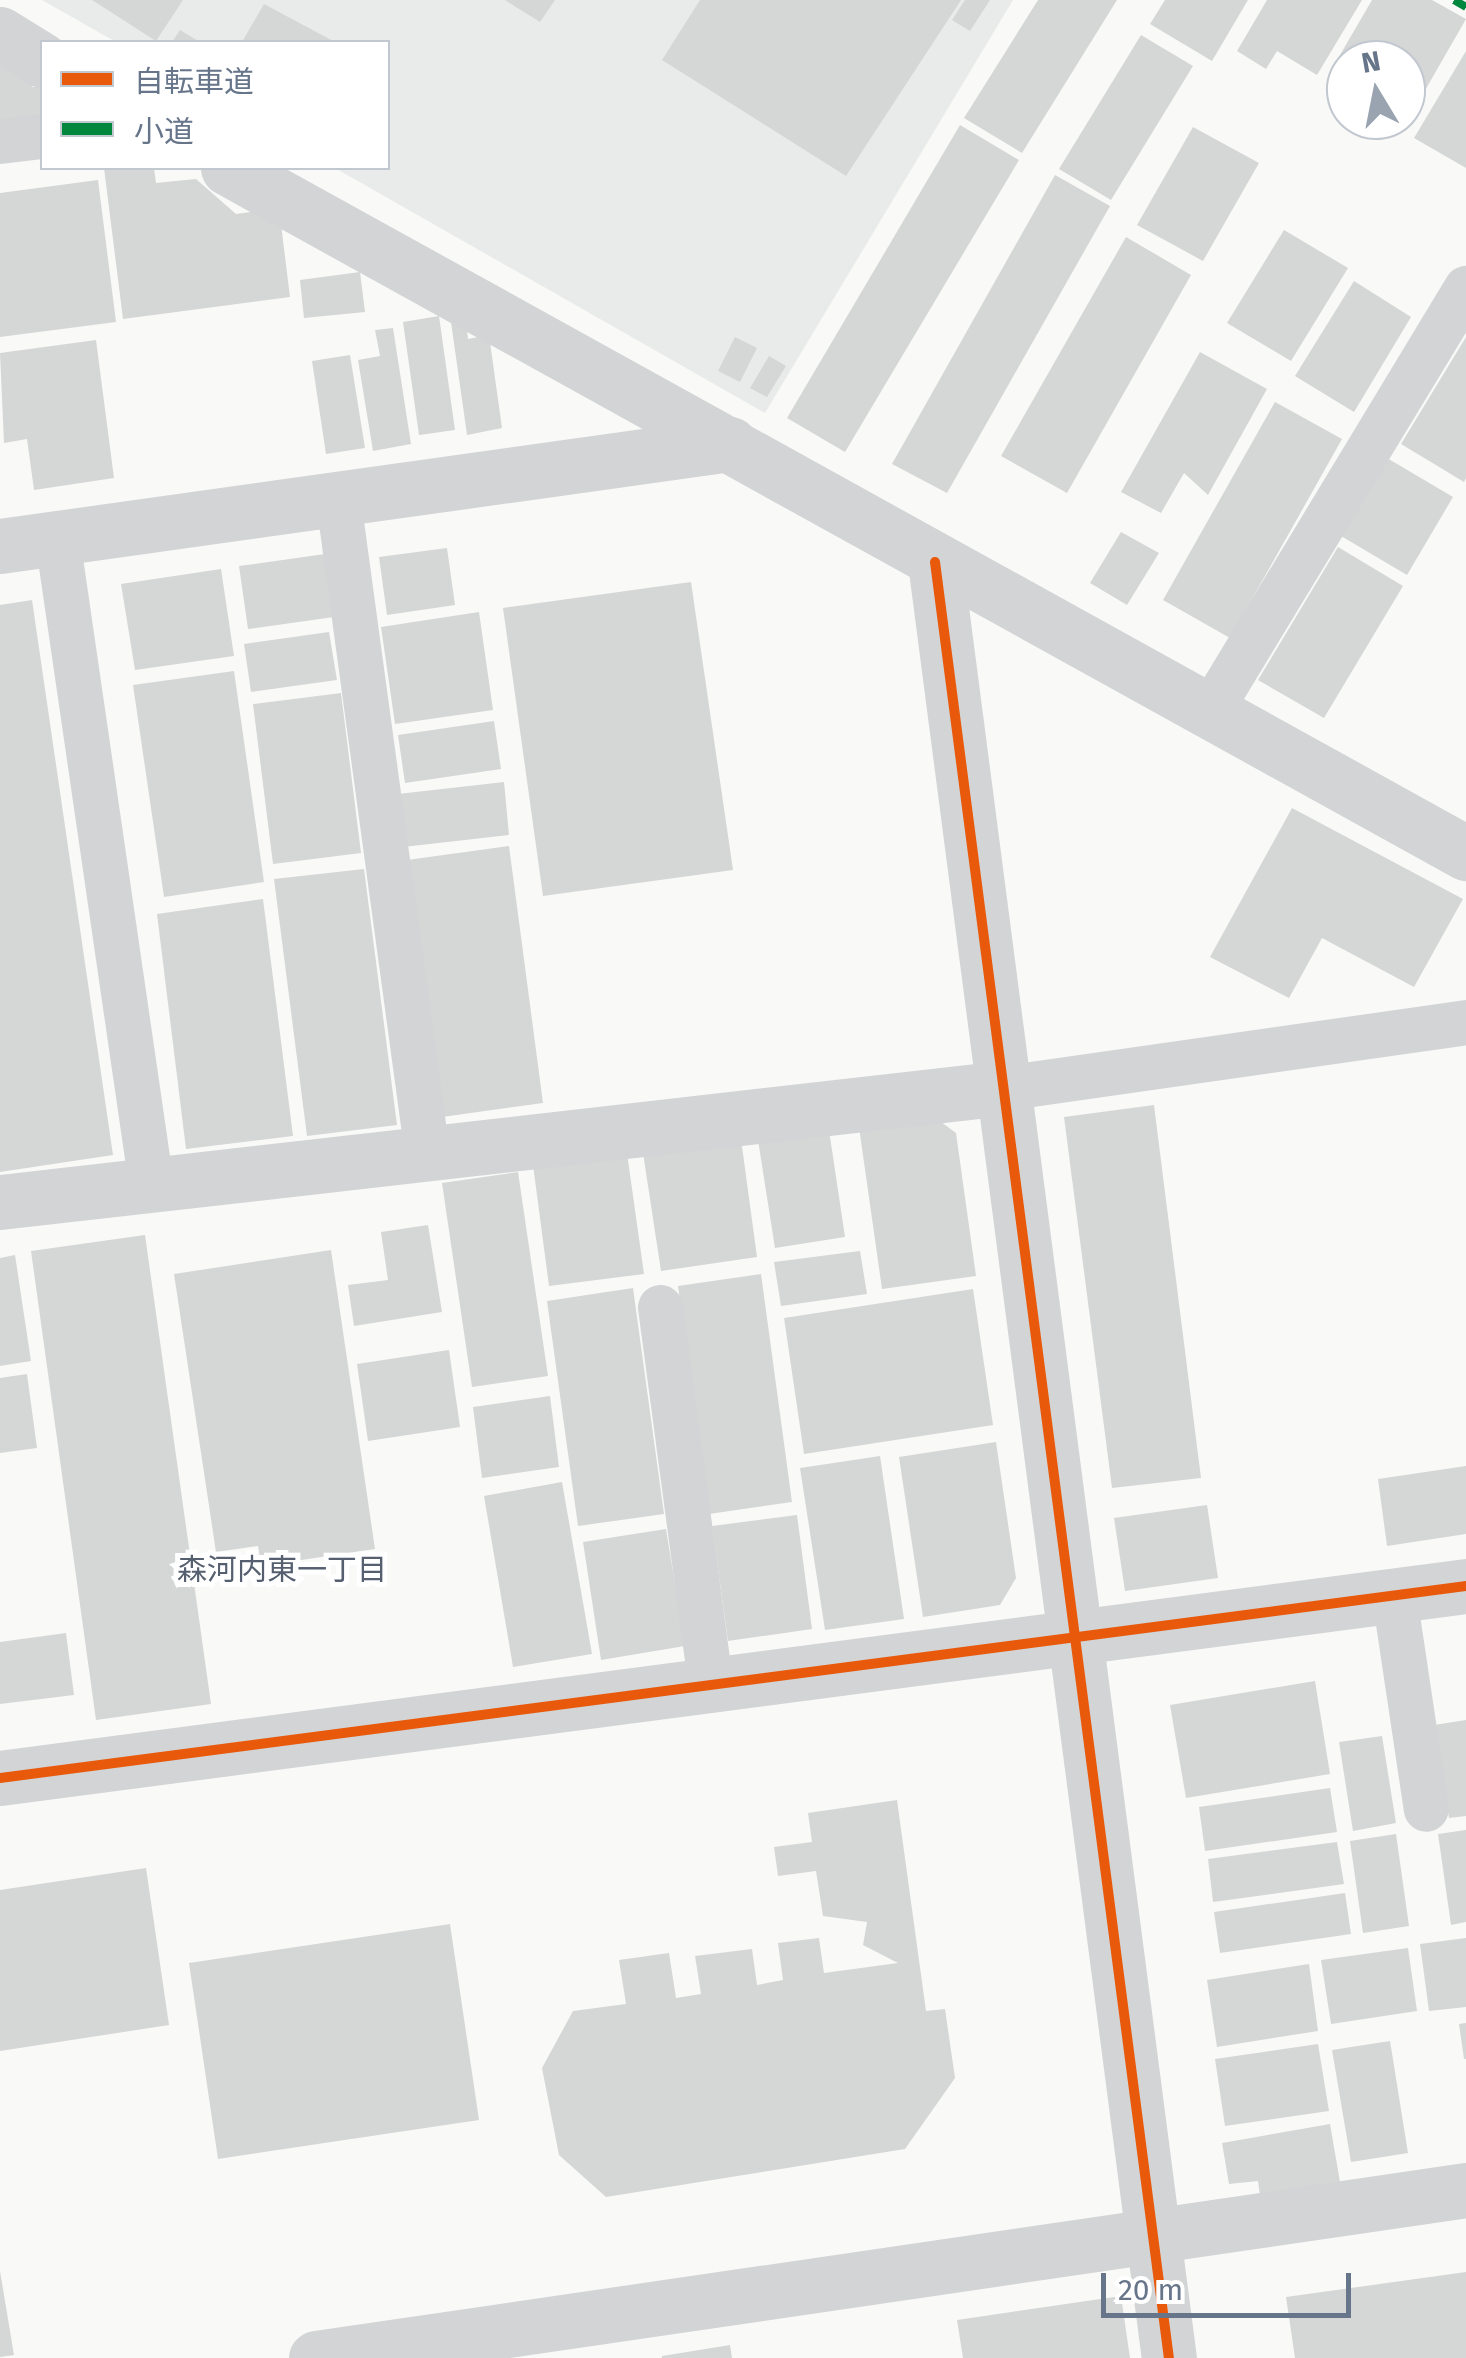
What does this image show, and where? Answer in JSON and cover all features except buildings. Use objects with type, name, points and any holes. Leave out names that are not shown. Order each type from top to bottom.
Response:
[{"type":"street","points":[[0,34],[40,59]]},
{"type":"street","points":[[232,170],[1466,853]]},
{"type":"street","points":[[0,546],[730,444]]},
{"type":"street","points":[[935,562],[1170,2358]]},
{"type":"street","points":[[0,1202],[1004,1088]]},
{"type":"street","points":[[0,1778],[1466,1586]]},
{"type":"street","points":[[316,2358],[586,2338],[1153,2233],[1466,2190]]},
{"type":"lane","points":[[0,141],[40,136]]},
{"type":"lane","points":[[1209,712],[1466,288]]},
{"type":"lane","points":[[338,500],[428,1154]]},
{"type":"lane","points":[[57,538],[150,1185]]},
{"type":"lane","points":[[1004,1088],[1466,1022]]},
{"type":"lane","points":[[660,1308],[710,1687]]},
{"type":"lane","points":[[1394,1596],[1426,1810]]},
{"type":"shaded area","points":[[42,0],[1013,0],[765,413],[339,170],[390,170],[390,40],[112,40]]},
{"type":"marked path","points":[[1454,0],[1466,7]]},
{"type":"cycle path","points":[[935,562],[1169,2358]]},
{"type":"cycle path","points":[[0,1778],[1466,1586]]},
{"type":"district","name":"森河内東一丁目","points":[[282,1570]]}]
